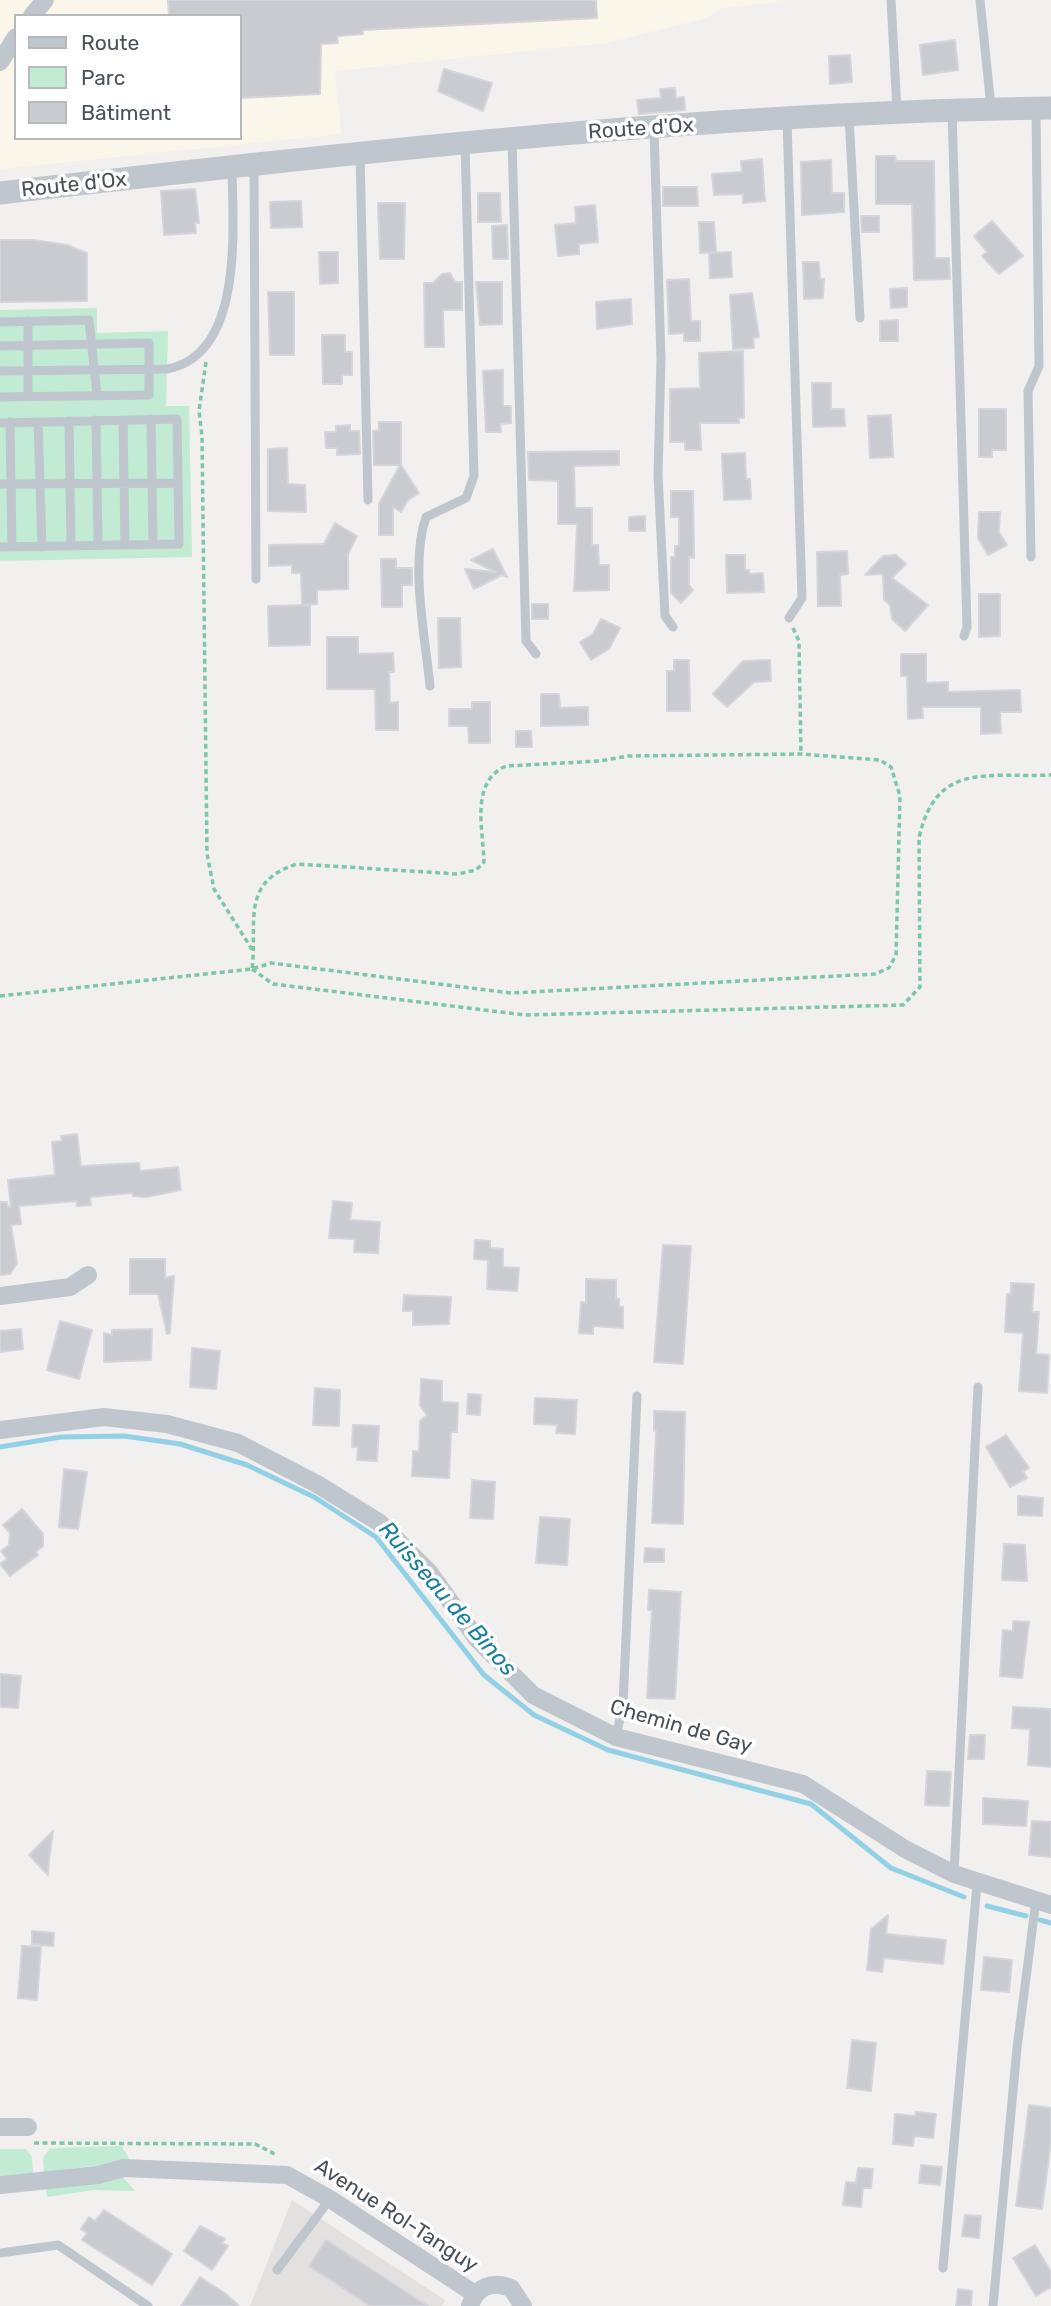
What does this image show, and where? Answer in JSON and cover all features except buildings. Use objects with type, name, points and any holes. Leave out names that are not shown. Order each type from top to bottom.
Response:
[{"type":"street","points":[[0,62],[14,40]]},
{"type":"street","name":"Route d'Ox","points":[[0,193],[465,142],[849,115],[952,109],[1043,108]]},
{"type":"street","name":"Route d'Ox","points":[[0,184],[243,165]]},
{"type":"street","points":[[0,1296],[70,1287],[88,1275]]},
{"type":"street","name":"Chemin de Gay","points":[[0,1430],[104,1417],[167,1424],[238,1443],[317,1484],[380,1523],[429,1572],[477,1639],[533,1695],[616,1737],[803,1784],[905,1849],[954,1874],[977,1884],[1044,1903]]},
{"type":"street","points":[[0,2127],[26,2135]]},
{"type":"street","name":"Avenue Rol-Tanguy","points":[[0,2185],[91,2176],[124,2168],[271,2172],[287,2175],[330,2199],[472,2300]]},
{"type":"street","points":[[472,2300],[486,2286],[503,2285],[517,2294],[523,2306]]},
{"type":"lane","points":[[891,0],[897,114]]},
{"type":"lane","points":[[980,0],[991,109]]},
{"type":"lane","points":[[1031,557],[1028,391],[1040,366],[1043,108]]},
{"type":"lane","points":[[952,109],[967,627],[964,636]]},
{"type":"lane","points":[[849,115],[860,318]]},
{"type":"lane","points":[[787,119],[802,598],[789,618]]},
{"type":"lane","points":[[654,127],[662,359],[658,475],[665,616],[673,627]]},
{"type":"lane","points":[[512,139],[526,641],[536,654]]},
{"type":"lane","points":[[430,685],[420,573],[423,526],[426,517],[466,498],[474,476],[465,142]]},
{"type":"lane","points":[[360,153],[368,500]]},
{"type":"lane","points":[[0,371],[183,366],[208,347],[233,275],[243,165]]},
{"type":"lane","points":[[243,165],[256,579]]},
{"type":"lane","points":[[0,322],[89,320],[97,395]]},
{"type":"lane","points":[[28,321],[28,396]]},
{"type":"lane","points":[[0,346],[149,343],[149,395],[0,397]]},
{"type":"lane","points":[[151,419],[153,544]]},
{"type":"lane","points":[[0,547],[12,547],[42,547],[179,544],[177,419],[5,423],[11,484],[12,547]]},
{"type":"lane","points":[[123,420],[125,545]]},
{"type":"lane","points":[[69,421],[71,546]]},
{"type":"lane","points":[[96,421],[98,545]]},
{"type":"lane","points":[[38,422],[42,547]]},
{"type":"lane","points":[[0,484],[178,482]]},
{"type":"lane","points":[[954,1874],[978,1387]]},
{"type":"lane","points":[[616,1737],[623,1704],[637,1396]]},
{"type":"lane","points":[[943,2268],[977,1884]]},
{"type":"lane","points":[[993,2306],[1017,2048],[1044,1903]]},
{"type":"lane","points":[[277,2270],[330,2199]]},
{"type":"lane","points":[[0,2253],[58,2245],[148,2306]]},
{"type":"path","points":[[208,347],[199,411],[202,436],[207,854],[214,889],[254,953]]},
{"type":"path","points":[[789,618],[799,641],[801,754]]},
{"type":"path","points":[[0,996],[252,970],[271,964],[510,993],[875,974],[889,968],[896,955],[900,796],[891,767],[880,760],[801,754],[628,756],[600,761],[506,766],[493,772],[482,789],[484,862],[476,870],[458,874],[297,864],[287,867],[259,889],[253,900],[252,970]]},
{"type":"path","points":[[252,970],[272,984],[438,1007],[525,1015],[903,1005],[920,987],[919,838],[924,814],[939,792],[956,780],[1051,775]]},
{"type":"path","points":[[26,2135],[255,2144],[273,2153],[272,2162]]},
{"type":"shaded area","points":[[0,0],[790,0],[720,9],[707,18],[607,43],[335,71],[341,134],[0,169]]},
{"type":"shaded area","points":[[292,2200],[445,2300],[442,2306],[250,2306]]},
{"type":"green space","points":[[97,308],[97,333],[168,331],[166,406],[189,406],[192,557],[0,561],[0,310]]},
{"type":"green space","points":[[121,2146],[131,2161],[44,2172],[43,2158],[50,2148]]},
{"type":"green space","points":[[0,2149],[26,2149],[32,2157],[33,2173],[0,2176]]},
{"type":"green space","points":[[123,2177],[135,2191],[93,2190],[47,2197],[46,2188]]},
{"type":"waterway","name":"Ruisseau de Binos","points":[[0,1447],[61,1437],[124,1436],[180,1444],[247,1465],[314,1497],[376,1537],[484,1675],[534,1715],[608,1750],[811,1804],[891,1868],[964,1897]]},
{"type":"waterway","name":"Ruisseau de Binos","points":[[987,1906],[1026,1916]]},
{"type":"waterway","name":"Ruisseau de Binos","points":[[1040,1920],[1051,1923]]}]
